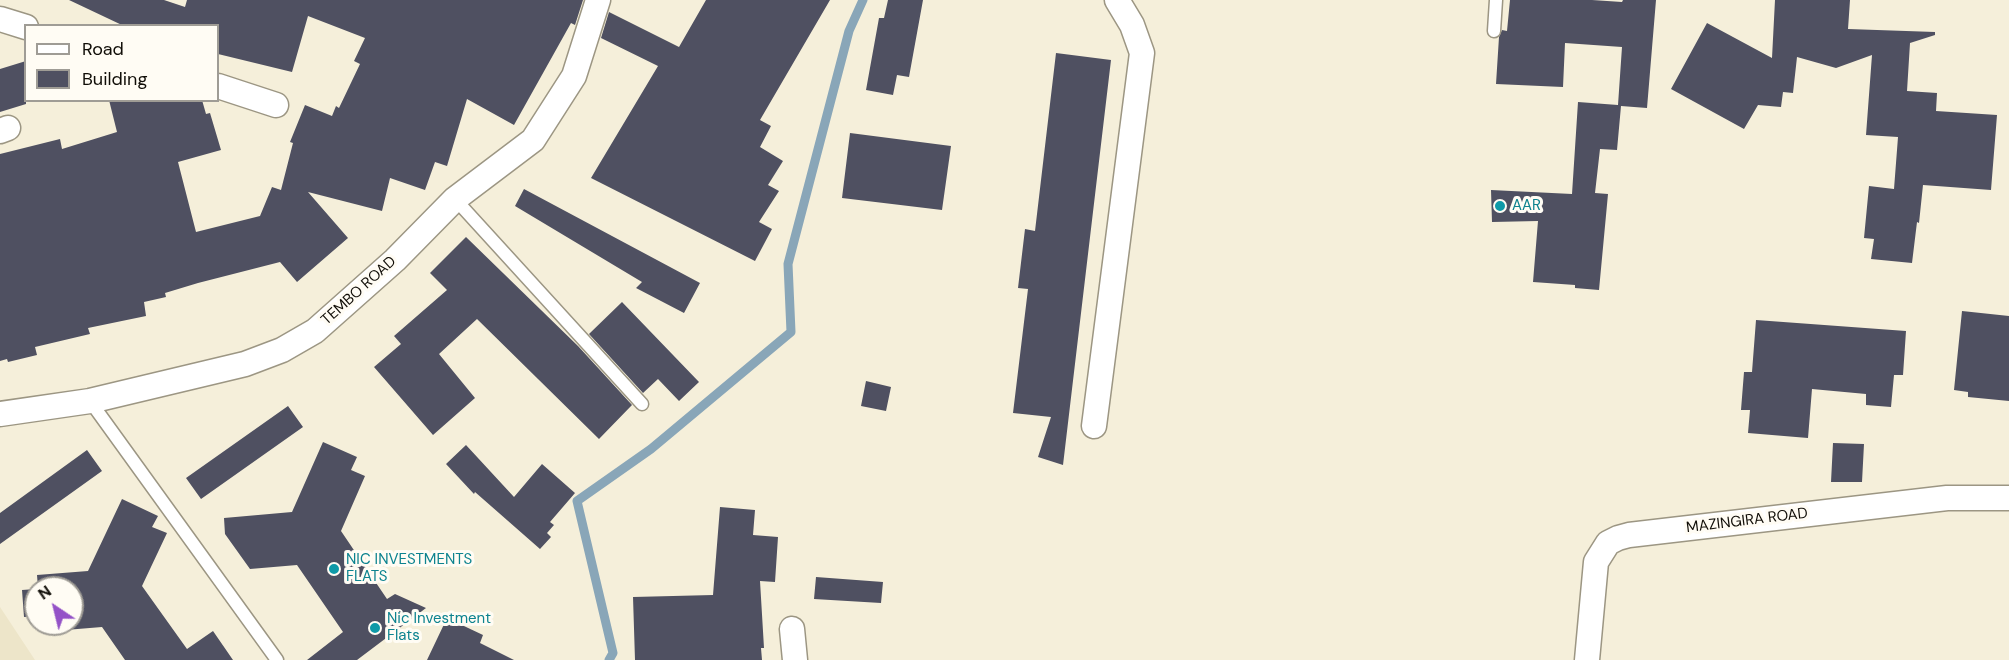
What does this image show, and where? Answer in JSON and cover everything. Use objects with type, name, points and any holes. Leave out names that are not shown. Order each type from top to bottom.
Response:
[{"type":"street","name":"TEMBO ROAD","points":[[0,414],[90,401],[245,364],[282,350],[315,331],[395,260],[455,199],[533,140],[574,76],[598,0]]},
{"type":"street","points":[[1094,426],[1142,54],[1132,25],[1117,0]]},
{"type":"street","points":[[0,19],[24,26]]},
{"type":"street","points":[[219,87],[276,105]]},
{"type":"street","name":"MAZINGIRA ROAD","points":[[1587,660],[1596,562],[1608,543],[1618,537],[1947,498],[2009,498]]},
{"type":"street","points":[[792,629],[795,660]]},
{"type":"lane","points":[[1494,31],[1496,0]]},
{"type":"lane","points":[[455,199],[642,404]]},
{"type":"lane","points":[[90,401],[277,660]]},
{"type":"shaded area","points":[[0,607],[35,660],[0,660]]},
{"type":"building","points":[[69,0],[164,0],[185,7],[187,0],[583,0],[575,25],[571,23],[514,125],[467,99],[447,166],[435,162],[425,190],[390,178],[382,211],[308,192],[348,238],[297,282],[280,262],[198,283],[165,293],[166,297],[144,302],[146,316],[88,328],[90,334],[35,347],[37,355],[8,362],[7,359],[0,361],[0,154],[60,139],[62,149],[117,132],[110,102],[203,102],[206,114],[210,113],[221,150],[178,162],[196,232],[260,216],[272,187],[281,190],[293,143],[290,142],[305,105],[332,116],[336,106],[339,108],[360,64],[354,61],[365,38],[308,16],[292,72],[219,54],[219,24],[120,24]]},
{"type":"building","points":[[706,0],[830,0],[760,120],[771,126],[760,147],[783,161],[768,185],[779,191],[759,222],[772,229],[755,261],[591,178],[658,66],[601,38],[609,12],[679,47]]},
{"type":"building","points":[[888,0],[923,0],[909,77],[897,75],[893,95],[866,90],[879,18],[884,18]]},
{"type":"building","points":[[1510,0],[1622,2],[1623,0],[1656,0],[1647,108],[1621,106],[1617,150],[1600,149],[1595,193],[1608,194],[1599,290],[1575,288],[1575,285],[1533,282],[1538,221],[1492,222],[1491,190],[1572,194],[1578,102],[1618,105],[1622,47],[1565,43],[1563,87],[1496,84],[1499,37],[1502,30],[1507,31]]},
{"type":"building","points":[[1775,0],[1850,0],[1848,29],[1935,32],[1935,35],[1910,43],[1907,91],[1937,93],[1936,111],[1997,115],[1991,190],[1923,185],[1912,263],[1871,259],[1874,239],[1864,238],[1869,186],[1894,189],[1898,137],[1866,135],[1872,55],[1836,68],[1797,57],[1793,93],[1783,92],[1781,107],[1758,105],[1744,129],[1671,89],[1707,23],[1772,58]]},
{"type":"building","points":[[1056,53],[1111,60],[1063,465],[1038,457],[1051,417],[1013,413],[1028,289],[1018,288],[1025,229],[1035,231]]},
{"type":"building","points":[[24,62],[24,102],[26,104],[0,112],[0,69]]},
{"type":"building","points":[[850,133],[951,146],[942,210],[842,198]]},
{"type":"building","points":[[524,189],[700,283],[684,313],[636,288],[642,282],[515,206]]},
{"type":"building","points":[[466,237],[578,346],[632,405],[599,439],[477,319],[439,354],[475,398],[433,435],[374,367],[401,344],[394,336],[447,290],[430,273]]},
{"type":"building","points":[[622,302],[699,382],[679,401],[658,379],[643,393],[589,334]]},
{"type":"building","points":[[1962,311],[2009,316],[2009,401],[1968,397],[1968,392],[1954,390]]},
{"type":"building","points":[[1756,320],[1906,331],[1903,375],[1894,375],[1891,407],[1866,405],[1866,394],[1812,389],[1808,438],[1748,433],[1750,410],[1741,410],[1744,372],[1752,372]]},
{"type":"building","points":[[866,381],[891,387],[886,411],[861,406]]},
{"type":"building","points":[[288,406],[303,427],[201,499],[186,478]]},
{"type":"building","points":[[323,442],[357,457],[351,470],[365,476],[341,531],[387,599],[395,594],[426,608],[357,660],[307,660],[343,632],[297,565],[250,569],[225,534],[224,518],[292,512]]},
{"type":"building","points":[[1833,443],[1864,444],[1862,482],[1831,482]]},
{"type":"building","points":[[466,445],[514,497],[542,464],[575,493],[550,522],[554,525],[547,533],[551,537],[540,549],[475,492],[474,494],[446,464]]},
{"type":"building","points":[[87,450],[102,471],[0,544],[0,513]]},
{"type":"building","points":[[122,499],[158,516],[152,527],[167,533],[142,586],[187,649],[213,631],[233,660],[125,660],[102,627],[84,628],[84,576],[37,576],[88,571]]},
{"type":"building","points":[[720,507],[755,510],[753,535],[778,537],[775,582],[760,581],[764,648],[761,648],[762,660],[635,660],[633,597],[713,595]]},
{"type":"building","points":[[816,577],[883,582],[881,603],[814,599]]},
{"type":"building","points":[[22,590],[24,590],[24,617]]},
{"type":"building","name":"Nic Investment Flats","points":[[447,618],[483,635],[480,643],[514,660],[427,660]]},
{"type":"waterway","points":[[609,660],[613,653],[577,501],[651,449],[791,332],[788,264],[849,31],[863,0]]},
{"type":"place","name":"AAR","points":[[1500,206]]},
{"type":"place","name":"NIC INVESTMENTS FLATS","points":[[334,569]]},
{"type":"place","name":"Nic Investment Flats","points":[[375,628]]}]
